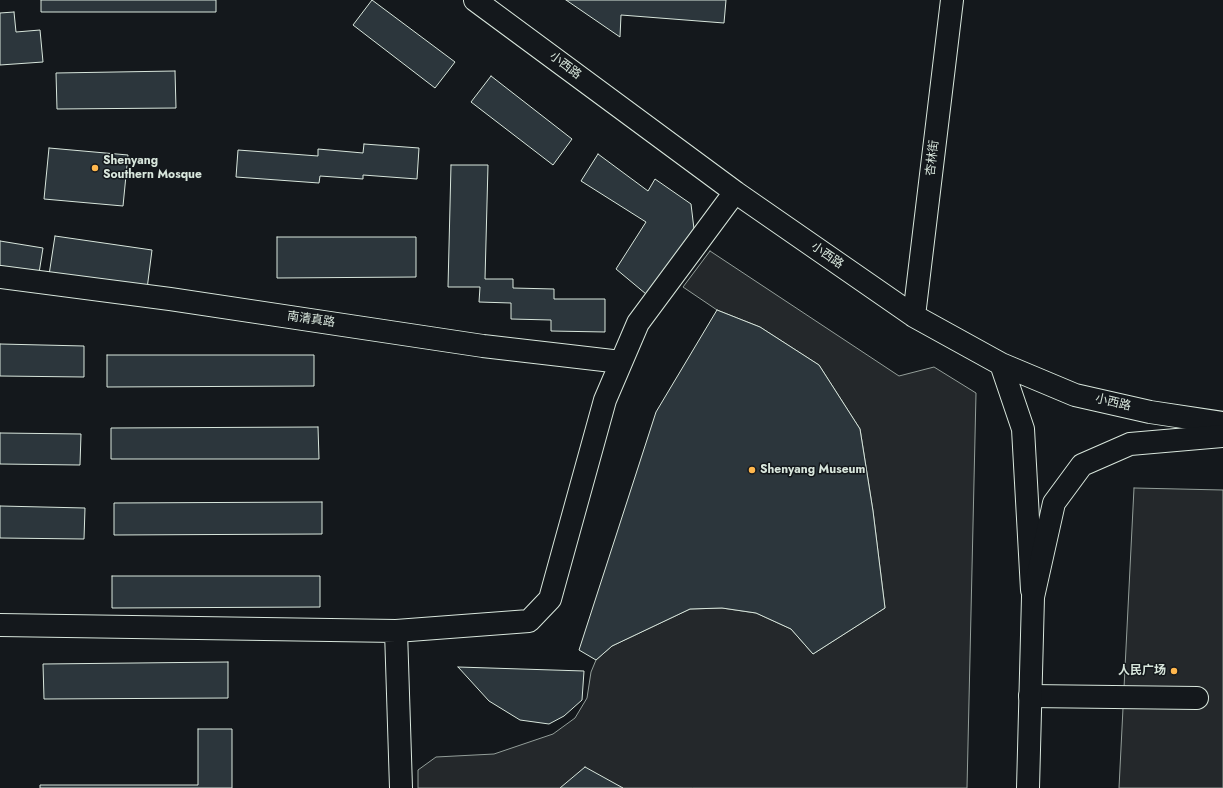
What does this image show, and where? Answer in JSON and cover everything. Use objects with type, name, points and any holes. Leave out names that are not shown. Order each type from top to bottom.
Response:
[{"type":"street","name":"小西路","points":[[475,0],[735,192],[914,316],[1000,364],[1075,395],[1150,412],[1223,424]]},
{"type":"street","name":"杏林街","points":[[914,316],[952,0]]},
{"type":"street","points":[[0,625],[396,631],[529,621],[550,599],[605,400],[638,323],[735,192]]},
{"type":"street","name":"南清真路","points":[[0,277],[178,300],[483,346],[621,362]]},
{"type":"street","points":[[1000,364],[1023,429],[1033,597],[1028,788]]},
{"type":"street","points":[[1033,597],[1054,503],[1082,465],[1130,444],[1223,436]]},
{"type":"street","points":[[396,631],[401,788]]},
{"type":"street","points":[[1030,696],[1196,698]]},
{"type":"shaded area","points":[[710,251],[899,376],[934,367],[976,393],[967,788],[418,788],[418,770],[436,757],[494,754],[553,734],[575,718],[587,698],[591,672],[596,660],[612,646],[690,609],[722,608],[756,613],[791,629],[813,654],[885,608],[873,511],[860,429],[819,365],[760,327],[717,310],[683,287]]},
{"type":"shaded area","name":"人民广场","points":[[1134,488],[1223,490],[1223,788],[1119,788]]},
{"type":"building","points":[[41,0],[216,0],[216,12],[41,12]]},
{"type":"building","points":[[372,0],[455,62],[435,88],[353,25]]},
{"type":"building","points":[[566,0],[726,0],[724,23],[621,15],[620,37]]},
{"type":"building","points":[[14,12],[16,32],[40,30],[43,62],[0,65],[0,13]]},
{"type":"building","points":[[175,71],[176,108],[57,109],[56,73]]},
{"type":"building","points":[[491,76],[572,139],[553,165],[471,102]]},
{"type":"building","points":[[364,144],[419,148],[417,179],[363,175],[363,179],[320,176],[319,183],[236,177],[238,150],[318,156],[318,149],[363,153]]},
{"type":"building","points":[[49,148],[128,155],[123,206],[44,199]]},
{"type":"building","points":[[598,154],[648,191],[655,179],[691,204],[694,229],[646,294],[616,269],[646,222],[581,181]]},
{"type":"building","points":[[451,165],[488,165],[485,279],[513,279],[513,288],[554,289],[554,299],[605,299],[605,332],[551,331],[551,320],[511,319],[511,303],[479,302],[480,287],[448,287]]},
{"type":"building","points":[[55,236],[152,250],[147,289],[49,275]]},
{"type":"building","points":[[277,237],[416,237],[416,277],[277,278]]},
{"type":"building","points":[[0,241],[43,248],[39,273],[0,266]]},
{"type":"building","name":"Shenyang Museum","points":[[717,310],[760,327],[819,365],[860,429],[873,511],[885,608],[813,654],[791,629],[756,613],[722,608],[690,609],[612,646],[596,660],[579,650],[656,412]]},
{"type":"building","points":[[0,344],[84,346],[84,377],[0,376]]},
{"type":"building","points":[[107,355],[314,355],[314,386],[107,387]]},
{"type":"building","points":[[318,427],[319,459],[111,459],[111,428]]},
{"type":"building","points":[[0,433],[81,434],[80,465],[0,464]]},
{"type":"building","points":[[322,502],[322,534],[114,535],[114,503]]},
{"type":"building","points":[[0,506],[85,508],[84,539],[0,538]]},
{"type":"building","points":[[112,576],[320,576],[320,607],[112,608]]},
{"type":"building","points":[[228,662],[228,698],[44,699],[43,664]]},
{"type":"building","points":[[458,667],[584,671],[582,700],[564,716],[549,724],[520,720],[489,701]]},
{"type":"building","points":[[198,729],[232,729],[232,788],[40,788],[40,785],[198,785]]},
{"type":"building","points":[[585,767],[623,788],[560,788]]},
{"type":"place","name":"Shenyang Southern Mosque","points":[[95,168]]},
{"type":"place","name":"Shenyang Museum","points":[[752,470]]},
{"type":"place","name":"人民广场","points":[[1174,671]]}]
